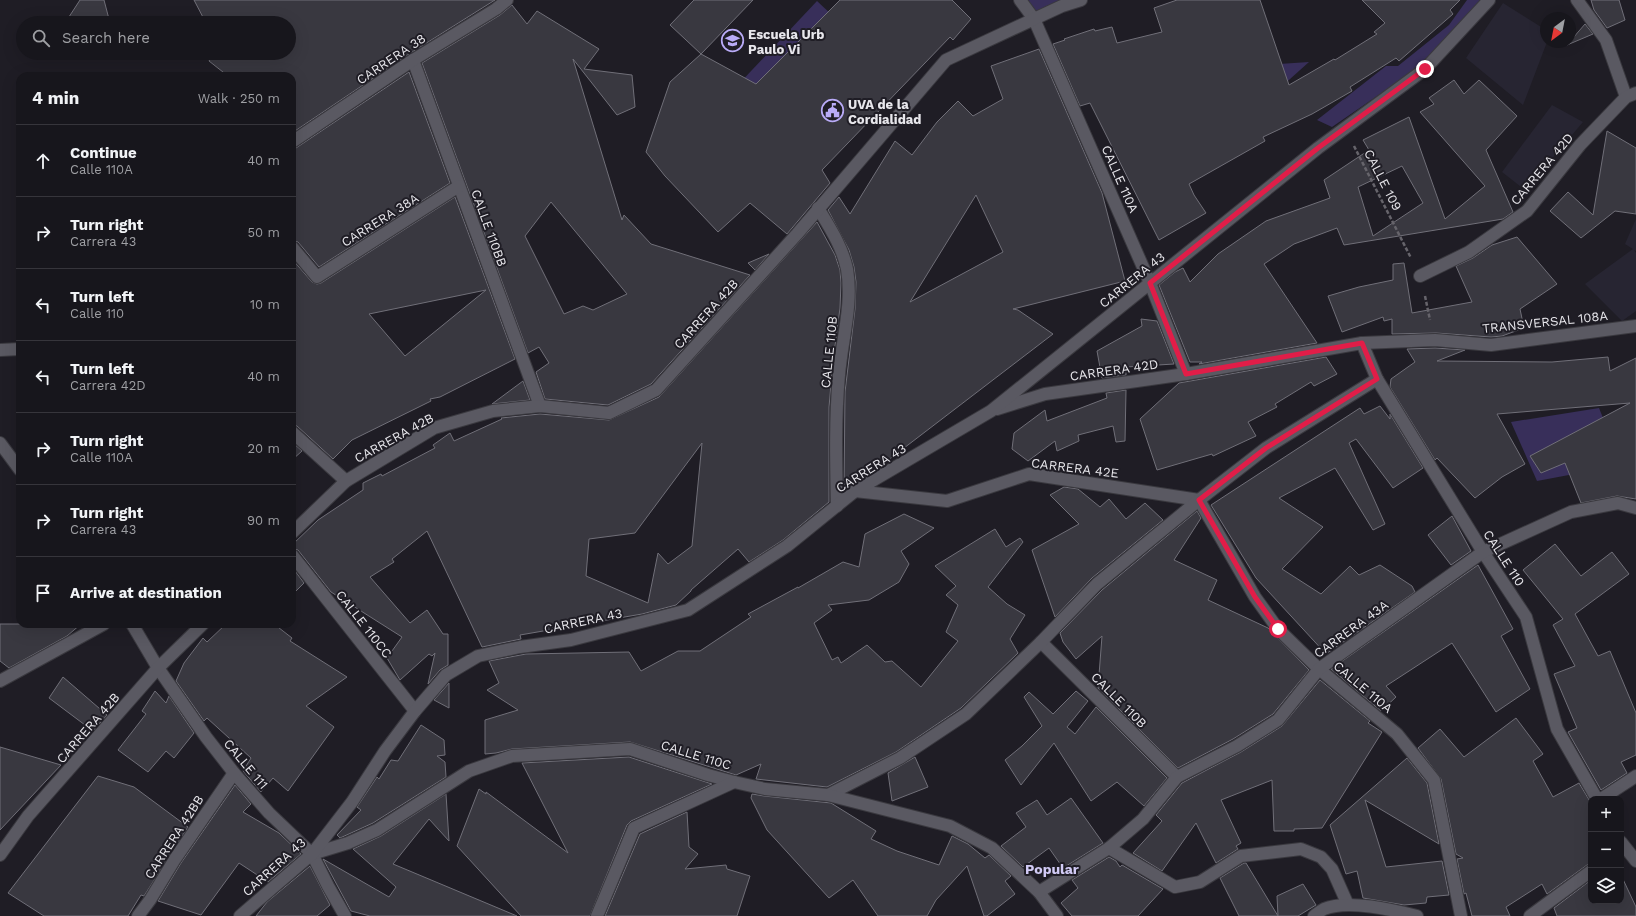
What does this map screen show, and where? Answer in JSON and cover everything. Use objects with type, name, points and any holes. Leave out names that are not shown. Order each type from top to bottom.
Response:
[{"type":"street","name":"CARRERA 38","points":[[296,139],[413,60],[496,9],[507,0]]},
{"type":"street","name":"CALLE 110A","points":[[1020,0],[1034,19],[1150,283],[1186,374]]},
{"type":"street","name":"CARRERA 42B","points":[[296,529],[346,481],[434,428],[492,411],[540,406],[608,413],[656,390],[818,208],[946,60],[1062,6],[1081,0]]},
{"type":"street","name":"CARRERA 43","points":[[240,916],[312,854],[352,802],[385,751],[414,711],[446,674],[478,656],[520,647],[571,640],[688,610],[787,546],[855,492],[990,412],[1345,128],[1425,69],[1489,0]]},
{"type":"street","points":[[1577,0],[1606,40],[1631,95]]},
{"type":"street","name":"CALLE 110BB","points":[[413,60],[540,406]]},
{"type":"street","name":"CARRERA 42D","points":[[1420,276],[1469,252],[1528,211],[1580,145],[1631,95]]},
{"type":"street","name":"CARRERA 38A","points":[[296,252],[317,277],[459,186]]},
{"type":"street","name":"CALLE 110B","points":[[818,208],[838,240],[847,268],[849,294],[839,374],[835,456],[837,506]]},
{"type":"street","name":"TRANSVERSAL 108A","points":[[1362,343],[1435,340],[1491,345],[1636,326]]},
{"type":"street","name":"CARRERA 42D","points":[[990,412],[1045,394],[1186,374],[1362,343]]},
{"type":"street","name":"CALLE 110","points":[[1362,343],[1377,379],[1483,552],[1526,616],[1557,729],[1595,796]]},
{"type":"street","points":[[0,350],[16,349]]},
{"type":"street","points":[[828,795],[900,758],[966,714],[1041,642],[1097,584],[1199,500],[1266,448],[1377,379]]},
{"type":"street","points":[[296,436],[346,481]]},
{"type":"street","points":[[0,443],[16,465]]},
{"type":"street","name":"CARRERA 42E","points":[[855,492],[947,501],[1029,474],[1199,500]]},
{"type":"street","name":"CALLE 110A","points":[[1199,500],[1255,597],[1278,629],[1319,669],[1397,734],[1434,780],[1461,916]]},
{"type":"street","name":"CARRERA 43A","points":[[1039,892],[1109,848],[1143,819],[1177,777],[1237,746],[1278,720],[1319,669],[1483,552],[1537,526],[1577,510],[1618,503],[1636,508]]},
{"type":"street","name":"CALLE 110CC","points":[[296,560],[414,711]]},
{"type":"street","points":[[0,681],[97,628]]},
{"type":"street","name":"CALLE 111","points":[[134,628],[158,668],[206,737],[234,773],[269,813],[312,854],[345,916]]},
{"type":"street","name":"CARRERA 42B","points":[[0,855],[28,816],[158,668],[199,628]]},
{"type":"street","name":"CALLE 110B","points":[[1041,642],[1177,777]]},
{"type":"street","name":"CALLE 110C","points":[[312,854],[348,843],[377,830],[469,772],[512,756],[630,749],[734,782],[765,789],[828,795],[950,826],[992,848],[1039,892],[1057,916]]},
{"type":"street","name":"CARRERA 42BB","points":[[138,916],[234,773]]},
{"type":"street","points":[[1606,796],[1636,776]]},
{"type":"street","points":[[598,916],[634,828],[734,782]]},
{"type":"street","points":[[1624,847],[1636,861]]},
{"type":"street","points":[[1109,848],[1175,887],[1200,882],[1241,856],[1301,849],[1321,857],[1332,869],[1348,905]]},
{"type":"street","points":[[1530,916],[1588,873]]},
{"type":"street","points":[[1314,916],[1324,909],[1348,905],[1367,906],[1417,916]]},
{"type":"path","name":"CALLE 109","points":[[1345,128],[1403,242]]},
{"type":"path","points":[[1420,276],[1435,340]]},
{"type":"shaded area","points":[[1025,0],[1074,0],[1035,13]]},
{"type":"shaded area","points":[[1467,0],[1481,0],[1425,63],[1332,127],[1317,120],[1386,66],[1398,66],[1449,25]]},
{"type":"shaded area","points":[[817,1],[865,46],[784,131],[737,86]]},
{"type":"shaded area","points":[[1503,3],[1540,26],[1540,48],[1545,48],[1523,105],[1466,58]]},
{"type":"shaded area","points":[[1309,62],[1280,88],[1279,64]]},
{"type":"shaded area","points":[[1552,105],[1583,122],[1525,190],[1502,172]]},
{"type":"shaded area","points":[[1636,219],[1636,251],[1634,250],[1636,253],[1636,311],[1622,321],[1585,284],[1633,249],[1625,244]]},
{"type":"shaded area","points":[[1599,408],[1622,465],[1537,481],[1511,422]]},
{"type":"building","points":[[80,0],[104,0],[108,16],[70,16]]},
{"type":"building","points":[[194,0],[495,0],[409,54],[296,130],[296,72],[223,72],[209,61],[296,60],[296,16],[202,16]]},
{"type":"building","points":[[694,0],[753,0],[701,54],[670,25]]},
{"type":"building","points":[[840,0],[952,0],[971,19],[953,40],[950,37],[822,170],[830,183],[787,234],[750,203],[718,232],[665,176],[646,152],[670,82],[701,54],[756,84]]},
{"type":"building","points":[[1177,0],[1260,0],[1289,85],[1334,59],[1335,60],[1377,34],[1374,32],[1385,23],[1362,0],[1460,0],[1450,10],[1453,14],[1399,61],[1396,58],[1350,87],[1352,91],[1312,114],[1263,137],[1265,141],[1189,184],[1194,195],[1206,213],[1159,240],[1090,103],[1080,106],[1053,44],[1094,29],[1095,31],[1112,27],[1117,43],[1162,32],[1154,8]]},
{"type":"building","points":[[1591,0],[1619,0],[1625,20],[1607,28],[1594,10]]},
{"type":"building","points":[[512,5],[527,24],[537,11],[599,49],[584,69],[632,75],[635,107],[617,115],[573,59],[622,220],[624,215],[651,244],[750,275],[651,384],[608,405],[545,399],[536,372],[549,363],[539,347],[528,353],[422,63],[500,15]],"holes":[[[551,202],[627,294],[593,310],[583,306],[564,314],[525,236]]]},
{"type":"building","points":[[1585,24],[1593,34],[1576,41],[1576,34]]},
{"type":"building","points":[[1039,49],[1102,193],[1125,281],[1013,309],[1018,310],[1053,334],[874,471],[844,490],[845,392],[855,309],[856,282],[854,267],[849,250],[828,210],[839,197],[850,214],[895,141],[912,155],[937,122],[958,101],[973,116],[1003,99],[991,66]],"holes":[[[976,195],[1003,252],[910,302]]]},
{"type":"building","points":[[409,72],[450,183],[319,267],[296,241],[296,148]]},
{"type":"building","points":[[1454,80],[1464,94],[1479,80],[1517,116],[1486,150],[1513,212],[1503,219],[1344,245],[1337,228],[1294,244],[1264,264],[1317,343],[1199,364],[1202,362],[1190,362],[1159,285],[1175,272],[1183,268],[1190,282],[1218,254],[1266,221],[1330,198],[1324,180],[1369,150],[1363,140],[1409,117],[1445,219],[1485,186],[1420,112],[1434,104],[1429,98]],"holes":[[[1402,166],[1423,203],[1373,236],[1358,187]]]},
{"type":"building","points":[[1607,131],[1636,148],[1636,214],[1615,211],[1581,238],[1550,211],[1568,192],[1593,215]]},
{"type":"building","points":[[455,197],[515,359],[440,397],[430,399],[431,401],[352,440],[333,459],[296,426],[296,264],[312,282],[317,284],[321,283]],"holes":[[[486,290],[405,356],[369,314]]]},
{"type":"building","points":[[817,222],[835,255],[840,270],[841,283],[840,308],[829,407],[829,502],[783,540],[749,562],[738,549],[676,605],[642,614],[520,635],[521,639],[482,647],[427,531],[392,559],[394,562],[370,577],[410,623],[427,610],[443,634],[448,634],[448,665],[440,670],[428,684],[435,653],[432,656],[429,654],[400,680],[387,658],[402,637],[331,592],[296,549],[296,541],[318,520],[363,490],[363,483],[381,474],[382,476],[435,448],[433,445],[450,433],[454,441],[502,419],[501,418],[540,414],[609,420],[659,397]],"holes":[[[702,443],[692,546],[668,564],[658,553],[648,603],[586,576],[589,539],[635,533]]]},
{"type":"building","points":[[1517,237],[1557,284],[1520,309],[1524,328],[1502,336],[1491,337],[1436,333],[1392,334],[1392,319],[1384,321],[1383,317],[1342,332],[1328,296],[1359,287],[1393,280],[1393,264],[1404,263],[1412,313],[1472,302],[1456,266],[1473,258],[1492,245]]},
{"type":"building","points":[[769,254],[755,270],[748,263]]},
{"type":"building","points":[[1141,319],[1157,321],[1174,364],[1126,367],[1126,375],[1102,378],[1097,351],[1142,326]]},
{"type":"building","points":[[1435,348],[1465,350],[1437,361],[1552,362],[1608,357],[1610,371],[1636,358],[1636,499],[1617,496],[1581,503],[1565,463],[1541,473],[1530,456],[1630,403],[1497,414],[1525,464],[1502,477],[1475,498],[1437,458],[1435,460],[1390,387],[1391,379],[1415,362],[1407,349]]},
{"type":"building","points":[[1326,357],[1337,374],[1314,386],[1311,382],[1275,404],[1277,407],[1248,422],[1256,436],[1213,456],[1212,454],[1157,470],[1140,419],[1179,383]]},
{"type":"building","points":[[523,381],[530,400],[492,404]]},
{"type":"building","points":[[1126,390],[1125,441],[1116,442],[1113,426],[1078,435],[1079,441],[1057,451],[1055,441],[1028,461],[1012,449],[1014,433],[1045,410],[1047,421],[1107,398],[1106,393]]},
{"type":"building","points":[[1380,406],[1390,419],[1390,414],[1423,468],[1393,488],[1356,439],[1349,443],[1385,524],[1373,530],[1335,468],[1279,498],[1323,527],[1282,569],[1321,594],[1350,566],[1359,575],[1380,565],[1412,586],[1415,592],[1326,654],[1256,578],[1211,505],[1360,408],[1364,414]]},
{"type":"building","points":[[296,446],[302,451],[296,456]]},
{"type":"building","points":[[1064,487],[1078,489],[1100,507],[1109,499],[1126,519],[1145,503],[1163,520],[1092,578],[1055,617],[1032,550],[1079,524],[1050,495]]},
{"type":"building","points":[[1197,511],[1201,518],[1174,560],[1217,580],[1208,600],[1268,628],[1309,670],[1273,714],[1233,739],[1178,768],[1098,688],[1102,636],[1076,659],[1063,642],[1060,633],[1102,590]]},
{"type":"building","points":[[904,514],[934,528],[901,551],[909,564],[899,582],[869,600],[828,605],[832,610],[814,623],[832,660],[838,657],[841,663],[867,645],[885,662],[892,661],[921,687],[958,641],[946,632],[958,605],[946,595],[956,586],[935,566],[995,529],[1006,547],[1020,538],[1023,542],[988,587],[1007,604],[1025,615],[1010,639],[1018,653],[961,708],[896,752],[827,787],[756,779],[761,764],[736,775],[630,742],[512,749],[485,754],[485,720],[518,710],[487,690],[499,683],[489,661],[526,654],[629,652],[641,671],[678,651],[700,651],[751,617],[748,614],[798,588],[843,562],[859,567],[865,534]]},
{"type":"building","points":[[1452,516],[1471,551],[1451,565],[1428,535]]},
{"type":"building","points":[[1555,544],[1581,576],[1612,552],[1629,574],[1575,614],[1598,656],[1610,651],[1636,713],[1636,755],[1621,762],[1627,773],[1601,790],[1568,732],[1577,728],[1554,674],[1575,666],[1553,625],[1563,619],[1523,570]]},
{"type":"building","points":[[1478,565],[1513,629],[1501,636],[1530,689],[1496,712],[1452,643],[1386,686],[1396,697],[1381,711],[1331,669]]},
{"type":"building","points":[[296,572],[304,583],[296,591]]},
{"type":"building","points":[[0,624],[16,624],[16,628],[76,628],[67,636],[9,668],[0,661]]},
{"type":"building","points":[[222,628],[279,628],[292,638],[290,641],[347,677],[306,706],[334,727],[288,791],[273,778],[261,792],[243,771],[251,758],[207,718],[204,721],[176,681],[184,663],[203,638],[207,642]]},
{"type":"building","points":[[63,677],[107,715],[93,731],[49,698]]},
{"type":"building","points":[[1320,680],[1370,721],[1368,723],[1382,732],[1322,828],[1294,829],[1294,831],[1274,831],[1272,780],[1221,800],[1241,843],[1236,846],[1238,849],[1216,863],[1196,823],[1162,871],[1133,853],[1162,821],[1156,815],[1182,783],[1241,752],[1282,726]]},
{"type":"building","points":[[449,683],[449,708],[434,700]]},
{"type":"building","points":[[155,691],[166,703],[169,696],[194,733],[174,758],[166,751],[148,772],[118,750],[146,714],[142,711]]},
{"type":"building","points":[[1076,691],[1088,701],[1067,727],[1075,734],[1096,707],[1167,778],[1144,806],[1117,782],[1091,801],[1054,743],[1021,785],[1005,760],[1042,726],[1024,697],[1029,692],[1053,714]]},
{"type":"building","points":[[1516,718],[1543,754],[1533,761],[1553,797],[1579,783],[1588,798],[1588,865],[1547,894],[1542,884],[1506,907],[1510,916],[1472,916],[1466,893],[1464,894],[1457,859],[1463,858],[1456,854],[1441,779],[1418,748],[1440,729],[1464,757]]},
{"type":"building","points":[[421,725],[444,740],[445,755],[437,756],[445,762],[446,777],[373,823],[340,838],[337,835],[361,810],[357,807],[377,777],[379,779],[391,760],[398,761]]},
{"type":"building","points":[[0,747],[61,765],[0,830]]},
{"type":"building","points":[[629,757],[712,784],[631,821],[627,825],[590,916],[521,916],[457,846],[479,789],[486,794],[486,792],[568,853],[522,763]]},
{"type":"building","points":[[915,757],[928,787],[892,801],[888,773]]},
{"type":"building","points":[[1407,758],[1427,783],[1439,844],[1365,800],[1386,867],[1442,861],[1449,895],[1427,897],[1426,903],[1404,905],[1363,898],[1357,871],[1346,874],[1330,825]]},
{"type":"building","points":[[98,776],[134,787],[188,827],[144,896],[141,895],[128,916],[44,916],[8,893]]},
{"type":"building","points":[[235,785],[251,804],[243,812],[279,833],[301,854],[268,882],[239,863],[201,915],[158,901],[181,863]]},
{"type":"building","points":[[446,794],[449,841],[429,819],[393,864],[517,916],[370,916],[351,911],[323,859],[389,897],[396,887],[353,849],[381,836]]},
{"type":"building","points":[[752,794],[831,803],[876,831],[871,839],[897,851],[939,865],[952,836],[968,844],[985,858],[989,855],[1011,876],[1005,881],[1015,894],[987,916],[984,916],[967,866],[936,900],[927,916],[878,916],[853,880],[829,898],[767,830],[751,798]]},
{"type":"building","points":[[1071,798],[1103,843],[1063,868],[1049,848],[1023,867],[1001,846],[1026,827],[1016,813],[1037,800],[1047,815]]},
{"type":"building","points":[[687,812],[689,847],[698,854],[685,869],[726,865],[727,869],[750,876],[737,916],[605,916],[640,834]]},
{"type":"building","points":[[1109,857],[1116,861],[1120,867],[1122,865],[1163,889],[1138,916],[1072,916],[1061,903],[1078,888],[1072,880]]},
{"type":"building","points":[[1246,863],[1278,916],[1239,916],[1220,878]]},
{"type":"building","points":[[310,866],[330,905],[317,916],[256,916],[267,902]]},
{"type":"building","points":[[1624,881],[1636,907],[1636,916],[1557,916],[1554,908],[1588,882],[1588,904],[1624,904]]},
{"type":"building","points":[[1303,884],[1316,905],[1298,916],[1278,916],[1277,896]]},
{"type":"place","name":"Escuela Urb Paulo Vi","points":[[732,41]]},
{"type":"place","name":"UVA de la Cordialidad","points":[[832,111]]},
{"type":"district","name":"Popular","points":[[1052,869]]},
{"type":"route","points":[[1278,629],[1255,597],[1199,500],[1266,448],[1377,379],[1362,343],[1186,374],[1150,283],[1318,148],[1425,69]]}]
